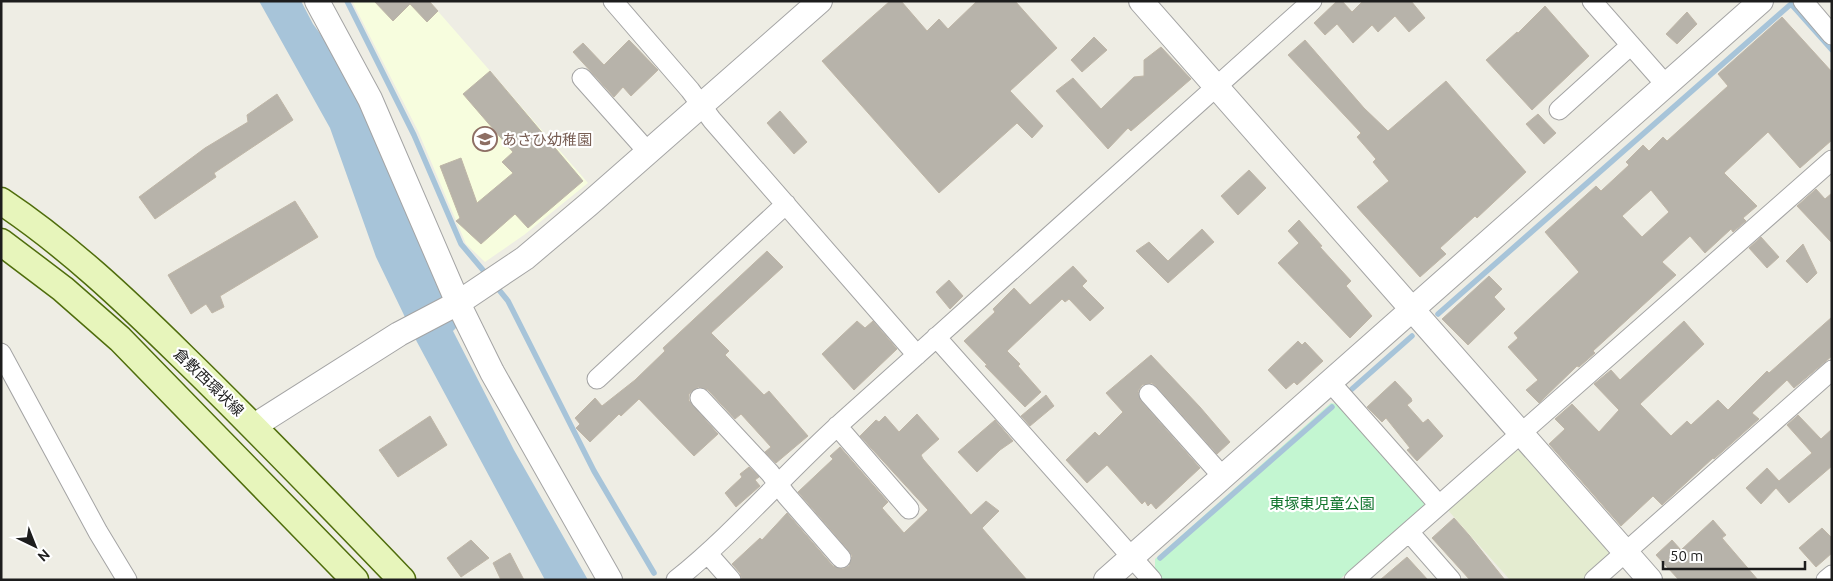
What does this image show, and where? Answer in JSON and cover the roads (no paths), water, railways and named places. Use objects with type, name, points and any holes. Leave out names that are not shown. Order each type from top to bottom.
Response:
[{"type":"main road","name":"倉敷西環状線","points":[[1,201],[84,264],[254,426],[402,580]]},
{"type":"main road","points":[[1,242],[63,289],[120,339],[354,580]]},
{"type":"street","points":[[613,1],[701,106],[917,355]]},
{"type":"street","points":[[254,426],[408,330],[454,305],[525,258],[820,1]]},
{"type":"street","points":[[1141,1],[1650,580]]},
{"type":"street","points":[[676,580],[708,554],[837,426],[1312,1]]},
{"type":"street","points":[[1592,1],[1666,85]]},
{"type":"street","points":[[1106,580],[1761,1]]},
{"type":"street","points":[[1803,1],[1832,35]]},
{"type":"street","points":[[321,3],[370,99],[454,305],[610,580]]},
{"type":"street","points":[[1559,110],[1631,45]]},
{"type":"street","points":[[582,78],[648,152]]},
{"type":"street","points":[[1354,580],[1832,160]]},
{"type":"street","points":[[597,379],[786,204]]},
{"type":"street","points":[[936,337],[1152,580]]},
{"type":"street","points":[[1,353],[98,532],[127,580]]},
{"type":"street","points":[[1594,580],[1832,370]]},
{"type":"street","points":[[1330,382],[1439,505]]},
{"type":"street","points":[[1149,394],[1223,477]]},
{"type":"street","points":[[700,398],[770,473],[841,558]]},
{"type":"street","points":[[837,426],[910,509]]},
{"type":"street","points":[[1409,532],[1451,580]]},
{"type":"street","points":[[708,554],[732,580]]},
{"type":"street","points":[[1826,580],[1832,575]]},
{"type":"water","points":[[259,1],[301,1],[313,24],[339,59],[358,97],[439,289],[457,327],[453,331],[514,450],[588,580],[545,580],[417,342],[376,257],[330,128]]},
{"type":"waterway","points":[[347,1],[414,135],[461,244],[488,276]]},
{"type":"waterway","points":[[1438,314],[1791,4],[1832,50]]},
{"type":"waterway","points":[[495,285],[508,301],[594,471],[654,573]]},
{"type":"waterway","points":[[1352,389],[1412,336]]},
{"type":"waterway","points":[[1160,558],[1332,407]]},
{"type":"place","name":"あさひ幼稚園","points":[[485,139]]},
{"type":"park label","name":"東塚東児童公園","points":[[1322,503]]}]
